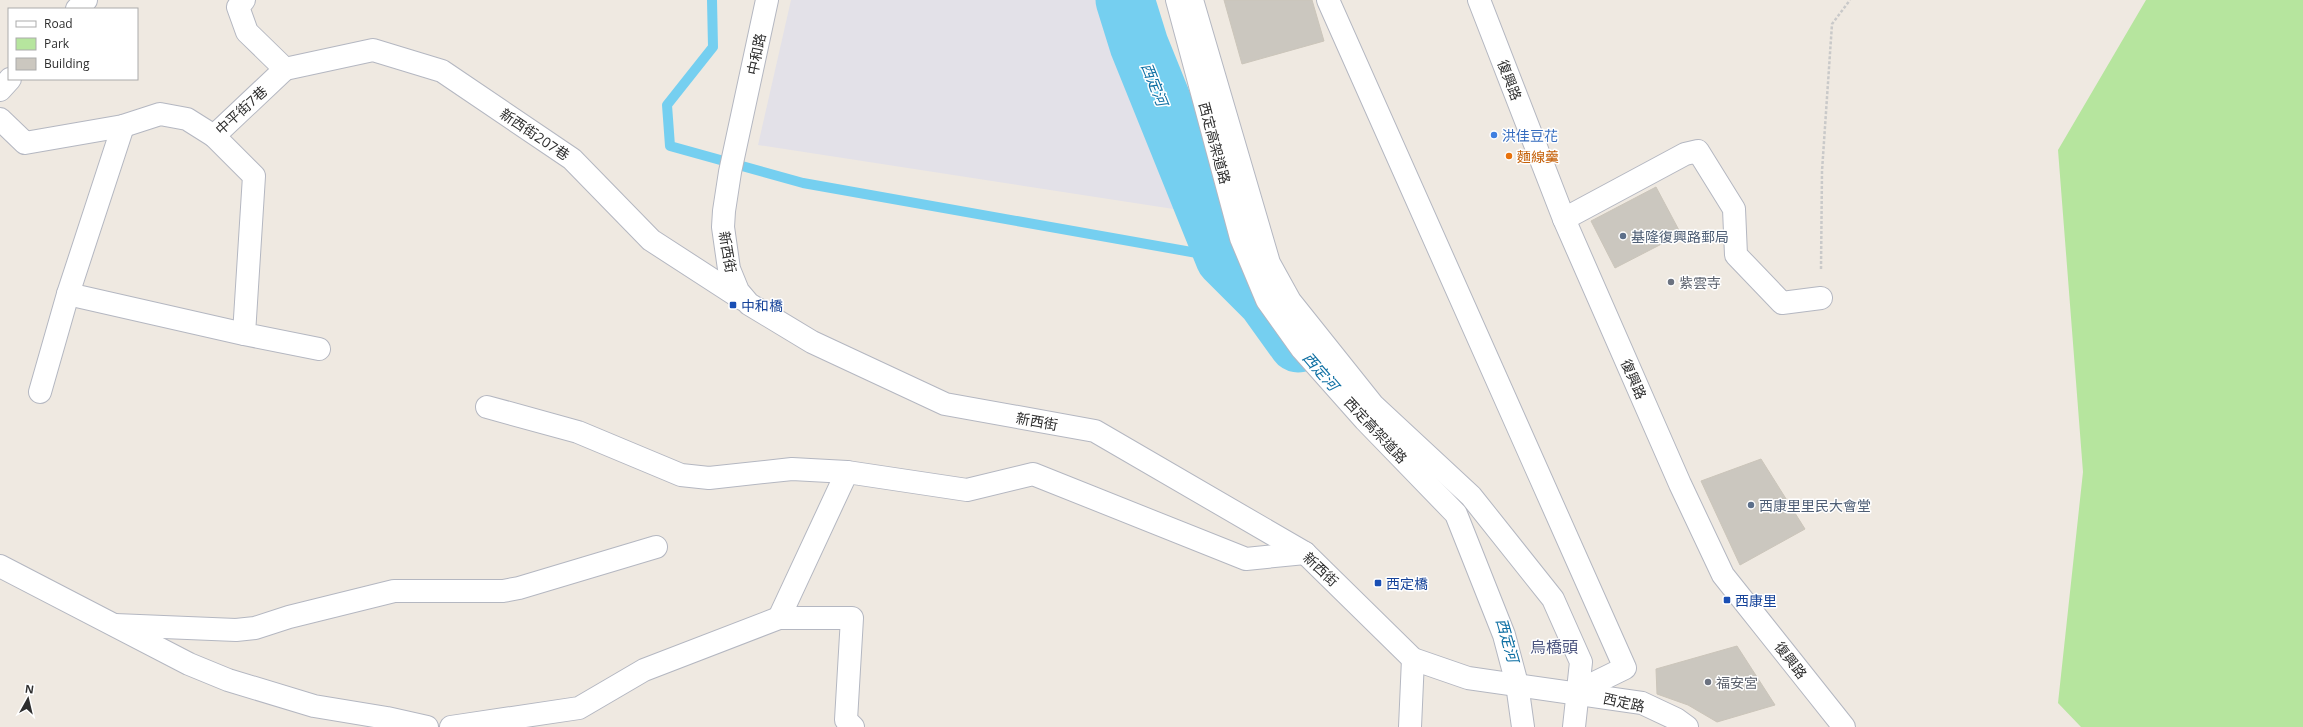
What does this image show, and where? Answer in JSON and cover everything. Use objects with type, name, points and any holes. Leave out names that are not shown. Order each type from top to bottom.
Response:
[{"type":"street","points":[[78,8],[86,0]]},
{"type":"street","points":[[244,0],[238,7],[247,32],[285,69]]},
{"type":"street","name":"中和路","points":[[730,172],[767,0]]},
{"type":"street","name":"西定高架道路","points":[[1177,0],[1242,238],[1267,300],[1302,349],[1365,420],[1456,514],[1504,635],[1516,684],[1523,727]]},
{"type":"street","points":[[1192,0],[1269,262],[1290,301],[1373,405],[1471,496],[1553,599],[1581,662],[1566,691],[1574,727]]},
{"type":"street","points":[[1328,0],[1625,668],[1566,691],[1516,684]]},
{"type":"street","name":"復興路","points":[[1479,0],[1564,219],[1680,484],[1723,575],[1844,727]]},
{"type":"street","name":"新西街207巷","points":[[285,69],[373,50],[442,71],[572,159],[651,240],[748,304]]},
{"type":"street","name":"中平街7巷","points":[[0,119],[25,143],[122,126],[160,114],[187,119],[214,136],[285,69]]},
{"type":"street","points":[[0,90],[9,80]]},
{"type":"street","points":[[40,392],[68,294],[122,126]]},
{"type":"street","points":[[214,136],[254,176],[244,334]]},
{"type":"street","points":[[1564,219],[1686,154],[1698,151],[1734,209],[1736,255],[1782,303],[1821,298]]},
{"type":"street","name":"新西街","points":[[730,172],[723,227],[727,257],[734,282],[748,304],[812,342],[945,404],[1095,431],[1305,553],[1413,659],[1468,678],[1516,684]]},
{"type":"street","points":[[68,294],[244,334],[319,348]]},
{"type":"street","points":[[487,407],[578,432],[681,475],[710,478],[792,469],[847,472],[967,490],[1033,474],[1246,559],[1305,553]]},
{"type":"street","points":[[779,618],[847,472]]},
{"type":"street","points":[[115,625],[236,630],[255,628],[289,617],[394,591],[503,590],[519,588],[656,547]]},
{"type":"street","points":[[0,566],[189,664],[252,689],[314,706],[387,718],[427,727]]},
{"type":"street","points":[[451,727],[579,708],[644,670],[779,618],[852,618],[846,720],[853,727]]},
{"type":"street","points":[[1410,727],[1413,659]]},
{"type":"street","name":"西定路","points":[[1566,691],[1642,703],[1676,719],[1687,727]]},
{"type":"path","points":[[1821,298],[1822,171],[1832,24],[1850,0]]},
{"type":"shaded area","points":[[791,0],[1130,0],[1180,210],[758,145]]},
{"type":"green space","points":[[2146,0],[2303,0],[2303,727],[2081,727],[2058,703],[2083,472],[2058,150]]},
{"type":"building","points":[[1224,0],[1312,0],[1324,41],[1242,64]]},
{"type":"building","points":[[1656,187],[1681,234],[1615,268],[1591,221]]},
{"type":"building","name":"西康里里民大會堂","points":[[1761,459],[1805,529],[1740,565],[1701,481]]},
{"type":"building","name":"福安宮","points":[[1737,646],[1775,705],[1717,722],[1688,705],[1657,694],[1656,669]]},
{"type":"waterway","points":[[712,0],[713,47],[667,105],[670,146],[803,183],[1225,258]]},
{"type":"waterway","name":"西定河","points":[[1125,0],[1139,45],[1225,258],[1267,300],[1298,343]]},
{"type":"place","name":"洪佳豆花","points":[[1494,135]]},
{"type":"place","name":"麵線羹","points":[[1509,156]]},
{"type":"place","name":"基隆復興路郵局","points":[[1623,236]]},
{"type":"place","name":"紫雲寺","points":[[1671,282]]},
{"type":"place","name":"中和橋","points":[[733,305]]},
{"type":"place","name":"西康里里民大會堂","points":[[1751,505]]},
{"type":"place","name":"西定橋","points":[[1378,583]]},
{"type":"place","name":"西康里","points":[[1727,600]]},
{"type":"place","name":"福安宮","points":[[1708,682]]},
{"type":"district","name":"烏橋頭","points":[[1554,647]]}]
